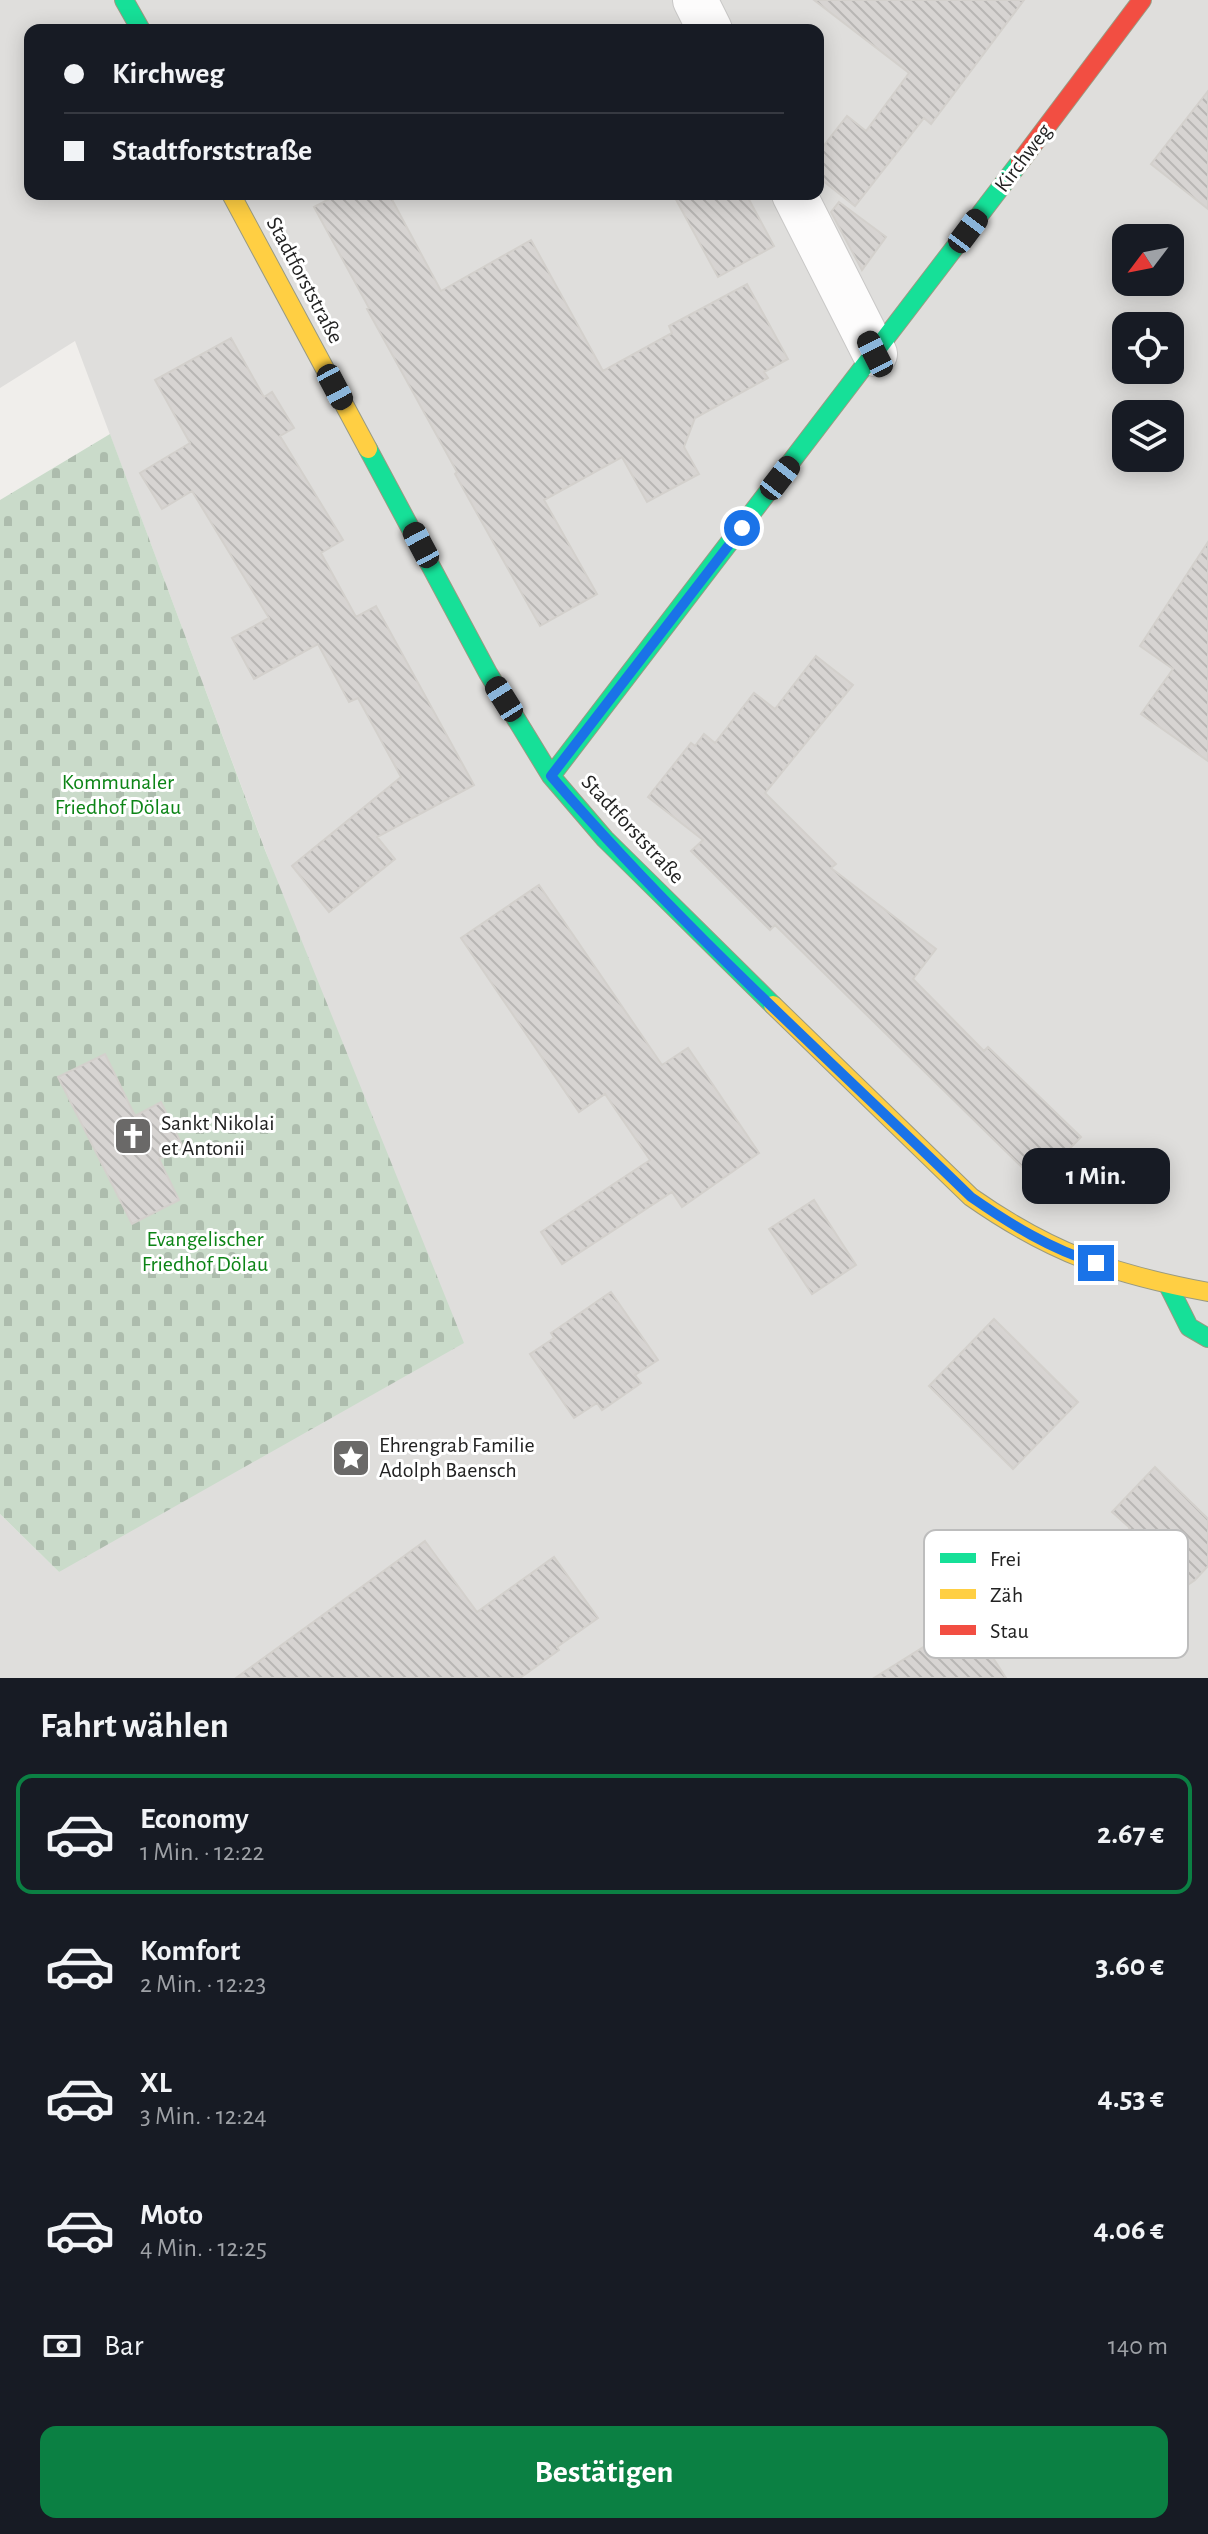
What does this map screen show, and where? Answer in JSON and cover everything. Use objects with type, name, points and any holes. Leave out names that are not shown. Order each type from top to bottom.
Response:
[{"type":"main road","points":[[124,0],[138,24]]},
{"type":"main road","name":"Kirchweg","points":[[551,776],[1142,0]]},
{"type":"main road","name":"Stadtforststraße","points":[[234,200],[488,673],[551,776],[605,839],[971,1197],[1008,1223],[1072,1256],[1168,1285],[1208,1292]]},
{"type":"main road","points":[[1195,1271],[1168,1285],[1189,1327],[1208,1338]]},
{"type":"street","points":[[695,0],[707,24]]},
{"type":"street","points":[[797,200],[875,354]]},
{"type":"shaded area","points":[[0,0],[1208,0],[1208,1678],[0,1678],[0,1514],[59,1572],[288,911],[75,341],[0,388]]},
{"type":"green space","name":"Evangelischer Friedhof Dölau","points":[[110,434],[265,850],[464,1343],[59,1572],[0,1514],[0,500]]},
{"type":"building","points":[[814,0],[1024,0],[931,124],[924,118],[855,206],[824,182],[824,145],[847,116],[866,131],[909,73]]},
{"type":"building","points":[[1208,91],[1208,209],[1151,164]]},
{"type":"building","points":[[327,200],[392,200],[441,291],[531,240],[603,371],[672,333],[669,326],[747,284],[788,359],[764,372],[768,378],[695,418],[684,447],[699,474],[647,502],[622,457],[544,500],[597,594],[540,626],[455,474],[457,472],[314,207]]},
{"type":"building","points":[[676,200],[749,200],[774,246],[718,277]]},
{"type":"building","points":[[839,202],[886,237],[862,270],[831,212]]},
{"type":"building","points":[[231,338],[264,397],[272,392],[294,428],[280,436],[343,540],[321,553],[356,617],[376,606],[474,785],[377,837],[395,859],[329,912],[292,866],[401,777],[358,698],[349,702],[318,644],[254,679],[232,638],[269,618],[192,491],[162,509],[140,473],[190,443],[155,380]]},
{"type":"building","points":[[1208,542],[1208,761],[1141,714],[1173,669],[1140,646]]},
{"type":"building","points":[[816,656],[853,685],[765,793],[836,864],[831,868],[936,949],[913,979],[984,1051],[988,1047],[1081,1137],[1037,1182],[775,925],[770,930],[691,851],[703,840],[648,797],[691,743],[695,746],[704,734],[715,743],[754,693],[775,709]]},
{"type":"building","points":[[539,885],[662,1065],[688,1048],[759,1153],[682,1207],[672,1192],[562,1264],[541,1232],[650,1160],[605,1094],[579,1112],[461,938]]},
{"type":"building","name":"Sankt Nikolai et Antonii","points":[[105,1054],[135,1116],[161,1102],[183,1147],[159,1159],[179,1200],[132,1224],[58,1077]]},
{"type":"building","points":[[814,1200],[856,1265],[812,1294],[769,1229]]},
{"type":"building","points":[[611,1292],[658,1360],[635,1375],[641,1383],[602,1410],[597,1403],[574,1418],[530,1354],[554,1338],[551,1333]]},
{"type":"building","points":[[994,1319],[1078,1402],[1013,1469],[929,1386]]},
{"type":"building","points":[[1155,1467],[1208,1519],[1208,1566],[1188,1585],[1188,1530],[1128,1530],[1130,1528],[1112,1512]]},
{"type":"building","points":[[425,1541],[477,1612],[554,1557],[598,1618],[520,1678],[236,1678]]},
{"type":"building","points":[[924,1647],[924,1658],[993,1658],[1006,1678],[874,1678]]},
{"type":"traffic: fast","points":[[124,0],[138,24]]},
{"type":"traffic: fast","points":[[551,776],[1020,162]]},
{"type":"traffic: fast","points":[[368,449],[488,673],[551,776],[605,839],[773,1005]]},
{"type":"traffic: fast","points":[[1168,1285],[1189,1327],[1208,1338]]},
{"type":"traffic: slow","points":[[234,200],[368,449]]},
{"type":"traffic: slow","points":[[773,1005],[971,1197],[1028,1233],[1084,1259],[1142,1277],[1208,1292]]},
{"type":"traffic: jam","points":[[1020,162],[1142,0]]},
{"type":"place","name":"Sankt Nikolai et Antonii","points":[[133,1136]]},
{"type":"place","name":"Ehrengrab Familie Adolph Baensch","points":[[351,1458]]},
{"type":"route","points":[[742,528],[551,776],[605,839],[706,941],[971,1197],[1008,1223],[1072,1256],[1096,1263]]},
{"type":"park label","name":"Kommunaler Friedhof Dölau","points":[[118,794]]}]
